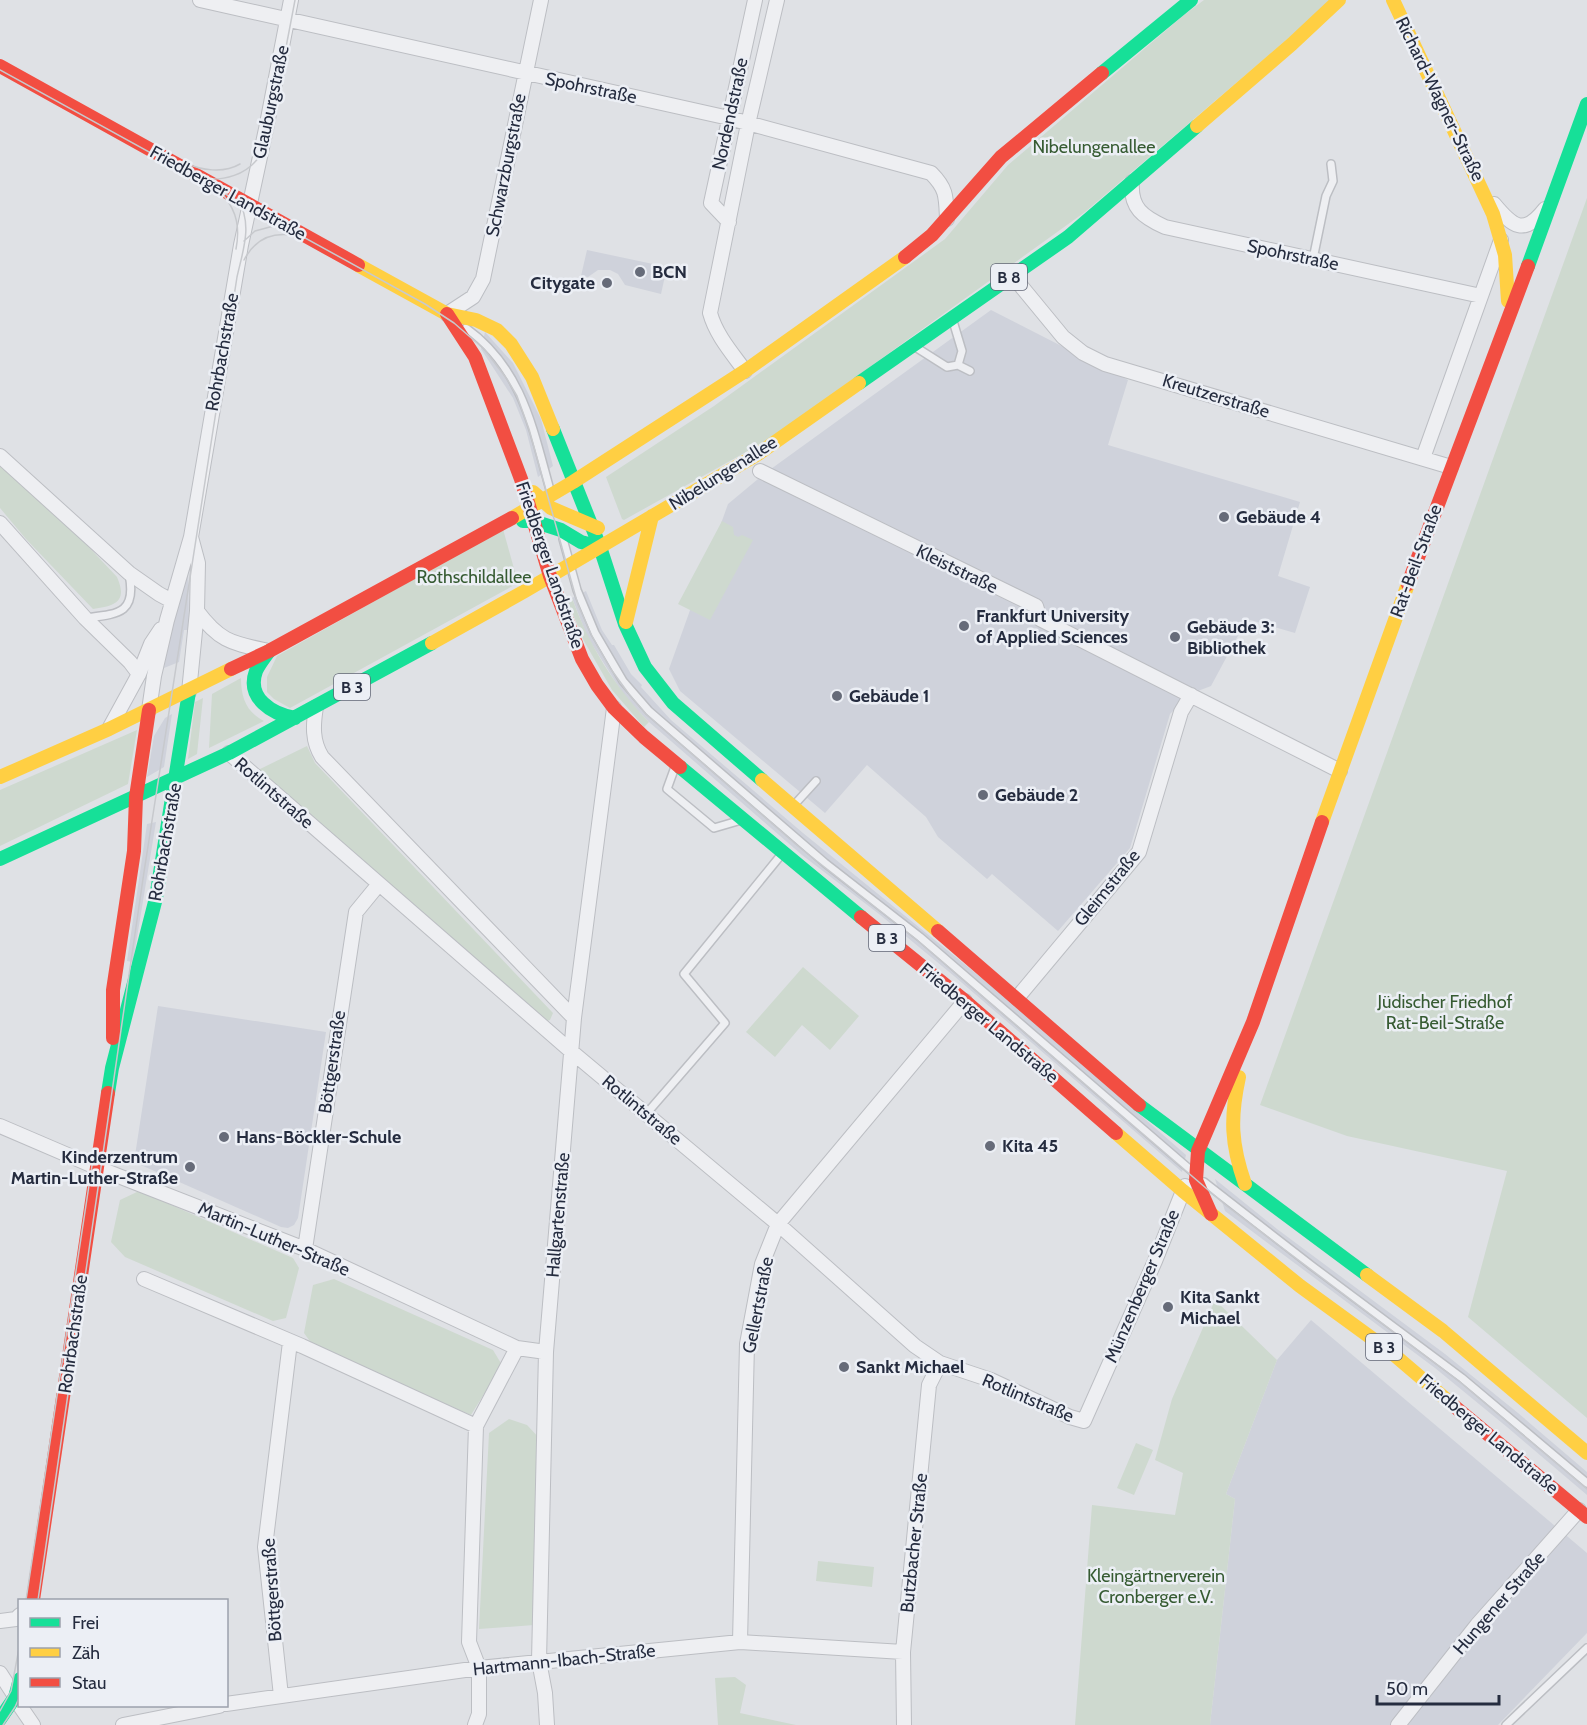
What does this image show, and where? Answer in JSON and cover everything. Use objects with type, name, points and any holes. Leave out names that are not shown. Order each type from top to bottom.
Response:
[{"type":"main road","points":[[0,777],[189,692],[539,506],[745,371],[916,249],[947,219],[1001,157],[1191,0]]},
{"type":"main road","name":"Nibelungenallee","points":[[550,576],[758,454],[1068,237],[1292,44],[1339,0]]},
{"type":"main road","name":"Richard-Wagner-Straße","points":[[1393,0],[1488,198],[1502,236],[1508,264],[1507,316]]},
{"type":"main road","name":"Friedberger Landstraße","points":[[3,69],[447,314],[482,321],[510,342],[532,377],[600,547],[625,624],[645,667],[673,703],[1143,1108],[1443,1331],[1587,1453]]},
{"type":"main road","name":"Rat-Beil-Straße","points":[[1194,1173],[1198,1150],[1252,1022],[1450,467],[1587,104]]},
{"type":"main road","name":"Friedberger Landstraße","points":[[447,314],[475,357],[521,479],[539,506],[550,576],[582,659],[614,708],[676,765],[965,1001],[1183,1191],[1300,1286],[1392,1353],[1583,1514]]},
{"type":"main road","points":[[539,506],[556,510],[619,536]]},
{"type":"main road","points":[[539,506],[561,530],[581,542],[600,547]]},
{"type":"main road","points":[[625,624],[652,516]]},
{"type":"main road","name":"B 8","points":[[504,603],[550,576]]},
{"type":"main road","name":"B 3","points":[[0,859],[229,753],[504,603]]},
{"type":"main road","points":[[269,651],[256,671],[254,680],[256,694],[261,704],[270,711],[295,718]]},
{"type":"main road","name":"Rohrbachstraße","points":[[33,1599],[112,1068],[156,898],[189,692]]},
{"type":"main road","name":"Rohrbachstraße","points":[[112,1068],[112,990],[134,851],[136,797],[149,710]]},
{"type":"main road","name":"Rat-Beil-Straße","points":[[1245,1184],[1233,1149],[1230,1121],[1252,1022]]},
{"type":"main road","points":[[1194,1173],[1211,1214]]},
{"type":"main road","points":[[0,1719],[18,1703]]},
{"type":"street","name":"Spohrstraße","points":[[200,0],[729,118],[931,173],[940,182],[945,193],[947,219]]},
{"type":"street","name":"Glauburgstraße","points":[[250,204],[291,0]]},
{"type":"street","name":"Schwarzburgstraße","points":[[447,314],[473,297],[483,279],[541,0]]},
{"type":"street","name":"Nordendstraße","points":[[729,222],[711,202],[755,0]]},
{"type":"street","name":"Nordendstraße","points":[[745,371],[721,338],[710,313],[748,124],[777,0]]},
{"type":"street","name":"Spohrstraße","points":[[1132,182],[1131,195],[1136,206],[1143,215],[1164,227],[1481,296]]},
{"type":"street","name":"Richard-Wagner-Straße","points":[[1488,198],[1509,222],[1518,226],[1529,225],[1538,218],[1552,200]]},
{"type":"street","name":"Rohrbachstraße","points":[[149,710],[166,620],[191,537],[222,347],[250,204]]},
{"type":"street","points":[[1422,458],[1502,236]]},
{"type":"street","name":"Kreutzerstraße","points":[[1012,275],[1063,337],[1083,353],[1105,364],[1450,467]]},
{"type":"street","points":[[0,456],[129,573],[172,601]]},
{"type":"street","name":"Kleiststraße","points":[[759,471],[1036,606],[1040,619],[1340,771]]},
{"type":"street","points":[[0,522],[85,618],[130,662],[139,674]]},
{"type":"street","name":"Rohrbachstraße","points":[[189,692],[197,611],[198,563],[191,537]]},
{"type":"street","points":[[197,611],[206,624],[232,644],[269,651]]},
{"type":"street","name":"Rohrbachstraße","points":[[109,729],[139,674],[151,644],[166,620]]},
{"type":"street","name":"Gleimstraße","points":[[1017,998],[1139,852],[1181,712],[1191,695]]},
{"type":"street","points":[[316,707],[315,746],[322,757],[574,1018]]},
{"type":"street","name":"Hallgartenstraße","points":[[547,1725],[540,1661],[546,1352],[574,1018],[614,708]]},
{"type":"street","name":"Rotlintstraße","points":[[229,753],[572,1052],[778,1224],[915,1346],[940,1364],[992,1380],[1070,1417],[1084,1421]]},
{"type":"street","name":"Böttgerstraße","points":[[305,1249],[356,912],[379,884]]},
{"type":"street","name":"Gellertstraße","points":[[740,1642],[747,1344],[762,1264],[778,1224],[965,1001]]},
{"type":"street","name":"Martin-Luther-Straße","points":[[0,1126],[98,1168],[305,1249],[517,1348],[546,1352]]},
{"type":"street","name":"Münzenberger Straße","points":[[1084,1421],[1155,1261],[1183,1191],[1194,1173]]},
{"type":"street","points":[[144,1279],[476,1426]]},
{"type":"street","name":"Böttgerstraße","points":[[281,1696],[265,1547],[290,1342]]},
{"type":"street","points":[[475,1725],[479,1714],[479,1668],[469,1641],[476,1426],[517,1348]]},
{"type":"street","name":"Butzbacher Straße","points":[[904,1725],[903,1652],[929,1385],[940,1364]]},
{"type":"street","name":"Hungener Straße","points":[[1398,1725],[1477,1625],[1583,1514]]},
{"type":"street","points":[[0,1621],[18,1617]]},
{"type":"street","name":"Hartmann-Ibach-Straße","points":[[228,1704],[479,1668],[740,1642],[903,1652]]},
{"type":"street","points":[[0,1672],[18,1703]]},
{"type":"street","points":[[21,1707],[33,1725]]},
{"type":"street","points":[[123,1725],[214,1707]]},
{"type":"lane","points":[[1313,259],[1326,196],[1333,181],[1331,164]]},
{"type":"lane","name":"Friedberger Landstraße","points":[[447,314],[486,345],[510,376],[534,427],[539,506]]},
{"type":"lane","points":[[952,318],[962,351],[958,365]]},
{"type":"lane","points":[[913,345],[947,367],[958,365],[970,371]]},
{"type":"lane","name":"Friedberger Landstraße","points":[[556,510],[582,603],[595,633],[623,681],[649,711],[825,863],[920,937],[1194,1173],[1255,1223],[1470,1384],[1587,1483]]},
{"type":"lane","points":[[85,618],[114,615],[128,605],[132,587],[129,573]]},
{"type":"lane","points":[[676,765],[668,789],[714,828],[743,819]]},
{"type":"lane","points":[[794,806],[816,781]]},
{"type":"lane","points":[[647,1113],[725,1023],[684,974],[782,853]]},
{"type":"lane","points":[[1506,1725],[1587,1648]]},
{"type":"shaded area","name":"BCN","points":[[587,250],[667,267],[661,294],[625,285],[618,274],[610,270],[598,270],[588,277],[581,276]]},
{"type":"shaded area","name":"Frankfurt University of Applied Sciences","points":[[991,310],[1128,380],[1108,445],[1300,502],[1278,576],[1310,587],[1295,633],[1247,619],[1211,686],[1190,694],[1170,714],[1130,848],[1058,931],[992,874],[987,879],[938,837],[926,817],[867,765],[825,813],[680,691],[669,669],[728,504],[764,474]]},
{"type":"shaded area","points":[[485,332],[513,363],[541,419],[553,466],[538,477],[526,430],[513,398],[481,349]]},
{"type":"shaded area","points":[[188,560],[189,630],[184,630],[179,662],[164,668],[175,609]]},
{"type":"shaded area","points":[[586,591],[602,630],[631,674],[671,720],[803,833],[1016,1006],[1186,1155],[1182,1172],[954,976],[802,855],[649,722],[625,697],[588,638],[572,598]]},
{"type":"shaded area","points":[[172,714],[164,767],[147,777],[154,736],[165,718]]},
{"type":"shaded area","points":[[156,822],[133,962],[127,961],[147,824]]},
{"type":"shaded area","name":"Hans-Böckler-Schule","points":[[158,1006],[326,1032],[298,1218],[294,1225],[288,1228],[281,1227],[134,1162]]},
{"type":"shaded area","points":[[1215,1179],[1277,1229],[1445,1354],[1518,1413],[1587,1472],[1587,1495],[1435,1368],[1225,1211]]},
{"type":"shaded area","points":[[1311,1320],[1587,1553],[1587,1633],[1498,1725],[1210,1725],[1235,1499],[1226,1494],[1277,1360]]},
{"type":"green space","name":"Nibelungenallee","points":[[1204,0],[1333,0],[1085,212],[771,438],[624,520],[622,519],[606,477],[714,406],[945,239],[1008,165]]},
{"type":"green space","name":"Jüdischer Friedhof Rat-Beil-Straße","points":[[1587,198],[1587,1418],[1468,1317],[1507,1171],[1347,1136],[1260,1105]]},
{"type":"green space","points":[[0,465],[52,508],[117,577],[121,592],[117,601],[108,606],[93,609],[26,539],[0,508]]},
{"type":"green space","points":[[722,521],[733,527],[734,535],[738,537],[742,535],[753,540],[710,620],[678,604]]},
{"type":"green space","name":"Rothschildallee","points":[[503,529],[518,583],[290,708],[267,692],[267,677],[277,656]]},
{"type":"green space","points":[[572,598],[586,632],[604,664],[649,722],[644,727],[612,690],[584,641],[567,600]]},
{"type":"green space","points":[[241,678],[246,703],[253,713],[264,721],[209,748],[212,694]]},
{"type":"green space","points":[[203,698],[197,754],[188,759],[195,702]]},
{"type":"green space","points":[[137,730],[128,784],[0,846],[0,790]]},
{"type":"green space","points":[[307,746],[315,763],[553,1013],[550,1020],[544,1022],[256,771]]},
{"type":"green space","points":[[803,967],[859,1016],[830,1050],[802,1025],[775,1057],[746,1032]]},
{"type":"green space","points":[[139,1191],[293,1258],[299,1268],[286,1318],[273,1321],[125,1257],[111,1242],[120,1200]]},
{"type":"green space","points":[[334,1279],[493,1350],[502,1365],[471,1415],[314,1347],[304,1333],[313,1285]]},
{"type":"green space","name":"Kleingärtnerverein Cronberger e.V.","points":[[1215,1300],[1277,1360],[1226,1494],[1235,1499],[1210,1725],[1075,1725],[1092,1505],[1175,1515],[1183,1473],[1155,1460],[1172,1399]]},
{"type":"green space","points":[[509,1419],[527,1425],[542,1441],[534,1625],[479,1629],[489,1433]]},
{"type":"green space","points":[[1136,1443],[1153,1450],[1134,1495],[1117,1488]]},
{"type":"green space","points":[[818,1561],[874,1567],[872,1587],[816,1581]]},
{"type":"green space","points":[[735,1677],[746,1685],[740,1713],[796,1725],[718,1725],[715,1678]]},
{"type":"tram line","points":[[200,178],[226,178],[242,172],[261,154],[271,126],[295,0]]},
{"type":"tram line","points":[[0,70],[425,304],[454,323],[484,349],[517,396],[529,429],[578,605],[610,668],[646,714],[799,847],[917,940],[1228,1207],[1460,1382],[1587,1489]]},
{"type":"tram line","points":[[185,163],[212,170],[226,169],[240,164]]},
{"type":"tram line","points":[[224,196],[232,208],[236,221],[238,234],[236,249]]},
{"type":"tram line","points":[[38,1599],[144,872],[237,277],[244,247],[245,218],[238,199]]},
{"type":"tram line","points":[[244,241],[255,231],[281,224]]},
{"type":"tram line","points":[[244,260],[253,247],[265,238],[279,235],[296,236]]},
{"type":"tram line","points":[[26,1599],[93,1159]]},
{"type":"tram line","points":[[0,1711],[11,1691],[18,1654]]},
{"type":"tram line","points":[[3,1725],[18,1700]]},
{"type":"traffic: fast","points":[[1102,73],[1191,0]]},
{"type":"traffic: fast","points":[[1528,266],[1587,104]]},
{"type":"traffic: fast","points":[[859,383],[1068,237],[1197,126]]},
{"type":"traffic: fast","points":[[553,429],[600,547],[625,624],[645,667],[673,703],[762,780]]},
{"type":"traffic: fast","points":[[523,521],[533,521],[561,530],[581,542],[600,547]]},
{"type":"traffic: fast","points":[[0,859],[229,753],[432,643]]},
{"type":"traffic: fast","points":[[269,651],[256,671],[254,681],[258,697],[278,713],[295,718]]},
{"type":"traffic: fast","points":[[108,1093],[112,1068],[156,898],[189,692]]},
{"type":"traffic: fast","points":[[680,767],[861,917]]},
{"type":"traffic: fast","points":[[1139,1105],[1367,1275]]},
{"type":"traffic: fast","points":[[0,1719],[15,1697],[18,1686]]},
{"type":"traffic: slow","points":[[1197,126],[1339,0]]},
{"type":"traffic: slow","points":[[1393,0],[1493,214],[1505,255],[1508,301]]},
{"type":"traffic: slow","points":[[512,518],[573,482],[745,371],[905,257]]},
{"type":"traffic: slow","points":[[358,265],[447,314],[476,320],[497,330],[511,344],[532,377],[553,429]]},
{"type":"traffic: slow","points":[[432,643],[758,454],[859,383]]},
{"type":"traffic: slow","points":[[533,492],[551,508],[598,528]]},
{"type":"traffic: slow","points":[[626,622],[652,516]]},
{"type":"traffic: slow","points":[[1322,822],[1408,584]]},
{"type":"traffic: slow","points":[[0,777],[109,729],[231,669]]},
{"type":"traffic: slow","points":[[762,780],[938,931]]},
{"type":"traffic: slow","points":[[1239,1077],[1234,1105],[1233,1131],[1245,1184]]},
{"type":"traffic: slow","points":[[1116,1133],[1300,1286],[1392,1353],[1454,1406]]},
{"type":"traffic: slow","points":[[1367,1275],[1443,1331],[1587,1453]]},
{"type":"traffic: jam","points":[[0,66],[358,265]]},
{"type":"traffic: jam","points":[[905,257],[932,235],[1001,157],[1102,73]]},
{"type":"traffic: jam","points":[[1408,584],[1528,266]]},
{"type":"traffic: jam","points":[[447,314],[475,357],[521,479],[550,576],[582,659],[614,708],[680,767]]},
{"type":"traffic: jam","points":[[231,669],[269,651],[512,518]]},
{"type":"traffic: jam","points":[[113,1038],[113,990],[134,851],[136,797],[149,710]]},
{"type":"traffic: jam","points":[[1211,1214],[1196,1180],[1198,1151],[1253,1022],[1322,822]]},
{"type":"traffic: jam","points":[[861,917],[965,1001],[1116,1133]]},
{"type":"traffic: jam","points":[[938,931],[1139,1105]]},
{"type":"traffic: jam","points":[[33,1599],[108,1093]]},
{"type":"traffic: jam","points":[[1454,1406],[1587,1517]]},
{"type":"place","name":"BCN","points":[[640,272]]},
{"type":"place","name":"Citygate","points":[[607,283]]},
{"type":"place","name":"Gebäude 4","points":[[1224,517]]},
{"type":"place","name":"Frankfurt University of Applied Sciences","points":[[964,626]]},
{"type":"place","name":"Gebäude 3: Bibliothek","points":[[1175,637]]},
{"type":"place","name":"Gebäude 1","points":[[837,696]]},
{"type":"place","name":"Gebäude 2","points":[[983,795]]},
{"type":"place","name":"Hans-Böckler-Schule","points":[[224,1137]]},
{"type":"place","name":"Kita 45","points":[[990,1146]]},
{"type":"place","name":"Kinderzentrum Martin-Luther-Straße","points":[[190,1167]]},
{"type":"place","name":"Kita Sankt Michael","points":[[1168,1307]]},
{"type":"place","name":"Sankt Michael","points":[[844,1367]]}]
